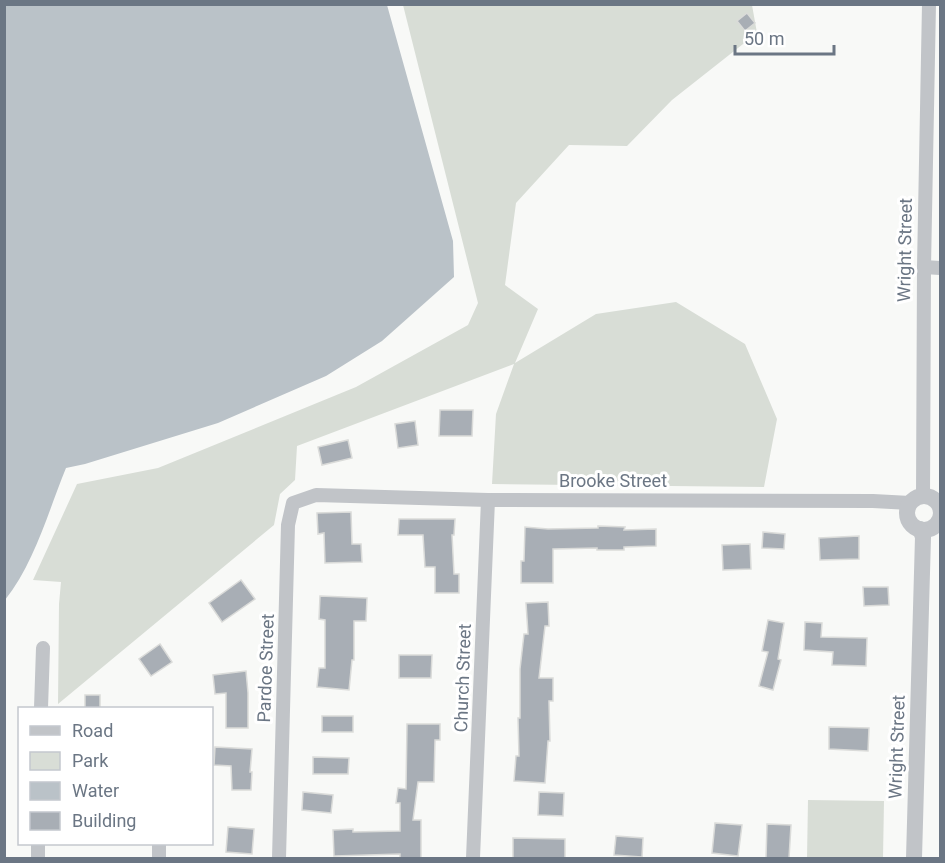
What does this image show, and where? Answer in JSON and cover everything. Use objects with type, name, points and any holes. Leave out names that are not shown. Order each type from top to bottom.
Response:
[{"type":"street","name":"Wright Street","points":[[927,501],[924,267],[934,99],[928,4]]},
{"type":"street","points":[[924,267],[940,268]]},
{"type":"street","name":"Brooke Street","points":[[316,495],[488,500],[927,501]]},
{"type":"street","name":"Pardoe Street","points":[[279,858],[288,525],[292,503],[316,495]]},
{"type":"street","name":"Church Street","points":[[473,858],[488,500]]},
{"type":"street","points":[[927,501],[940,511],[938,521],[931,528],[920,529],[911,524],[908,519],[908,508],[927,501]]},
{"type":"street","name":"Wright Street","points":[[914,858],[922,537],[920,529]]},
{"type":"street","points":[[41,707],[43,648]]},
{"type":"green space","points":[[403,5],[752,5],[757,33],[672,100],[627,146],[569,145],[516,203],[505,285],[538,309],[515,363],[596,314],[676,302],[745,344],[777,419],[764,487],[492,484],[496,414],[514,364],[297,446],[295,480],[280,494],[274,525],[58,704],[61,582],[33,580],[77,484],[158,468],[356,387],[468,325],[478,303]]},
{"type":"green space","points":[[808,800],[884,801],[883,858],[807,858]]},
{"type":"water","points":[[5,4],[387,5],[453,241],[454,277],[382,341],[326,376],[218,423],[66,468],[33,553],[25,570],[5,600]]},
{"type":"building","points":[[747,13],[755,23],[745,31],[737,21]]},
{"type":"building","points":[[440,410],[473,410],[472,436],[439,436]]},
{"type":"building","points":[[415,421],[418,445],[398,448],[395,424]]},
{"type":"building","points":[[348,440],[352,458],[322,465],[318,447]]},
{"type":"building","points":[[351,512],[352,544],[361,544],[362,562],[325,563],[324,533],[318,534],[317,513]]},
{"type":"building","points":[[399,519],[455,519],[454,535],[452,535],[454,574],[459,574],[459,593],[435,593],[435,567],[425,567],[423,535],[398,535]]},
{"type":"building","points":[[598,526],[625,527],[624,530],[656,529],[656,546],[624,547],[624,550],[553,549],[553,583],[521,583],[525,527],[548,529],[598,528]]},
{"type":"building","points":[[763,532],[785,534],[784,549],[762,548]]},
{"type":"building","points":[[859,536],[859,559],[820,560],[819,538]]},
{"type":"building","points":[[750,544],[751,569],[723,570],[722,545]]},
{"type":"building","points":[[241,580],[255,599],[222,622],[209,603]]},
{"type":"building","points":[[863,587],[888,587],[889,605],[864,606]]},
{"type":"building","points":[[320,596],[367,598],[366,621],[354,621],[354,660],[352,660],[349,690],[317,687],[319,668],[325,668],[325,620],[319,619]]},
{"type":"building","points":[[548,602],[549,626],[545,626],[539,678],[553,678],[553,701],[549,701],[550,741],[548,741],[545,783],[514,781],[516,756],[519,756],[520,669],[524,634],[528,634],[526,603]]},
{"type":"building","points":[[768,620],[784,623],[778,659],[781,660],[773,690],[759,686],[768,652],[762,651]]},
{"type":"building","points":[[805,622],[822,623],[821,637],[867,638],[866,666],[832,665],[833,652],[804,650]]},
{"type":"building","points":[[160,644],[172,662],[151,676],[139,659]]},
{"type":"building","points":[[399,655],[432,655],[431,678],[399,678]]},
{"type":"building","points":[[246,671],[248,728],[226,728],[226,693],[215,694],[213,675]]},
{"type":"building","points":[[85,695],[100,695],[100,707],[85,707]]},
{"type":"building","points":[[322,716],[353,716],[353,732],[322,732]]},
{"type":"building","points":[[407,724],[440,724],[440,740],[435,740],[434,782],[418,782],[413,820],[421,820],[421,858],[400,858],[400,854],[334,856],[333,830],[400,831],[400,803],[396,803],[398,788],[406,789]]},
{"type":"building","points":[[829,727],[869,728],[868,751],[829,749]]},
{"type":"building","points":[[215,747],[252,749],[251,790],[232,790],[231,766],[214,765]]},
{"type":"building","points":[[313,757],[349,758],[348,774],[313,774]]},
{"type":"building","points":[[303,792],[333,795],[331,813],[302,810]]},
{"type":"building","points":[[539,792],[564,793],[563,816],[538,815]]},
{"type":"building","points":[[715,823],[742,825],[738,856],[712,853]]},
{"type":"building","points":[[767,824],[791,825],[789,858],[766,858]]},
{"type":"building","points":[[228,827],[254,829],[252,854],[226,852]]},
{"type":"building","points":[[616,836],[643,838],[642,857],[614,855]]},
{"type":"building","points":[[513,838],[565,839],[565,858],[513,858]]}]
